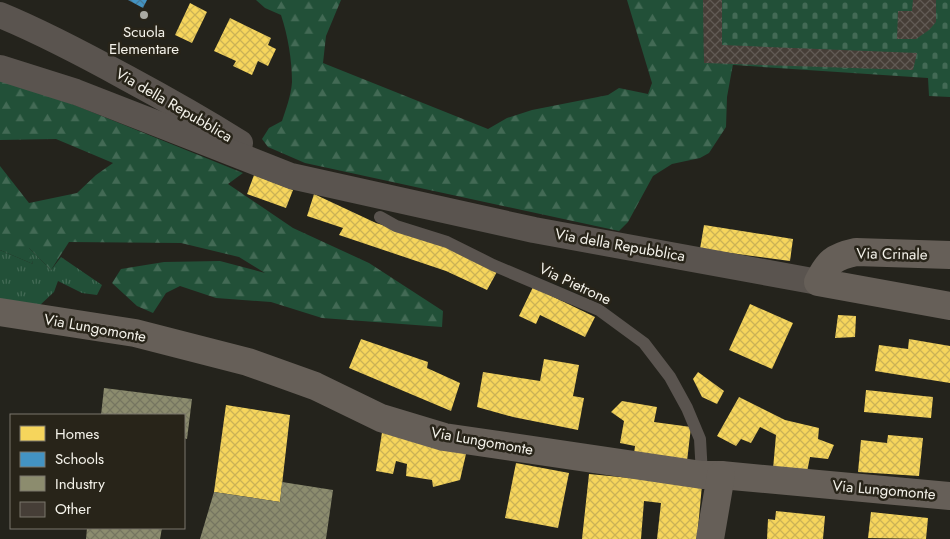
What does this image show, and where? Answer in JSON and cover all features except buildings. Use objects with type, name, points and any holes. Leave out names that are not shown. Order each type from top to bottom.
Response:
[{"type":"street","name":"Via della Repubblica","points":[[0,15],[42,32],[199,117],[291,176]]},
{"type":"street","name":"Via della Repubblica","points":[[0,68],[85,96],[291,176],[534,230],[950,306]]},
{"type":"street","name":"Via Crinale","points":[[818,282],[826,266],[842,256],[856,252],[950,255]]},
{"type":"street","name":"Via Lungomonte","points":[[0,312],[135,333],[248,362],[315,386],[381,418],[444,437],[712,475],[950,496]]},
{"type":"street","points":[[710,539],[712,475]]},
{"type":"lane","name":"Via Pietrone","points":[[380,217],[396,226],[447,242],[493,265],[599,310],[644,343],[670,377],[687,408],[712,475]]},
{"type":"green space","points":[[256,0],[341,0],[326,36],[323,63],[488,129],[507,118],[532,110],[608,95],[619,88],[648,94],[652,83],[627,0],[703,0],[704,62],[733,64],[727,97],[726,127],[709,153],[700,158],[672,164],[653,176],[628,222],[619,231],[305,163],[268,147],[262,139],[269,128],[282,121],[291,92],[292,74],[286,31],[281,15],[265,8]]},
{"type":"green space","points":[[703,0],[950,0],[950,97],[929,96],[928,78],[704,63]]},
{"type":"green space","points":[[0,78],[25,85],[243,173],[228,184],[293,228],[369,263],[443,311],[442,327],[322,318],[271,302],[216,298],[180,286],[166,293],[153,313],[137,306],[112,283],[121,269],[164,262],[220,261],[265,273],[239,257],[181,243],[69,242],[51,270],[29,248],[33,264],[0,250],[0,166],[29,203],[77,193],[96,175],[113,163],[56,139],[0,140]]},
{"type":"green space","points":[[28,247],[51,270],[61,257],[102,285],[97,295],[82,293],[58,281],[54,292],[39,306],[0,303],[0,250],[33,264]]},
{"type":"place","name":"Scuola Elementare","points":[[144,15]]}]
